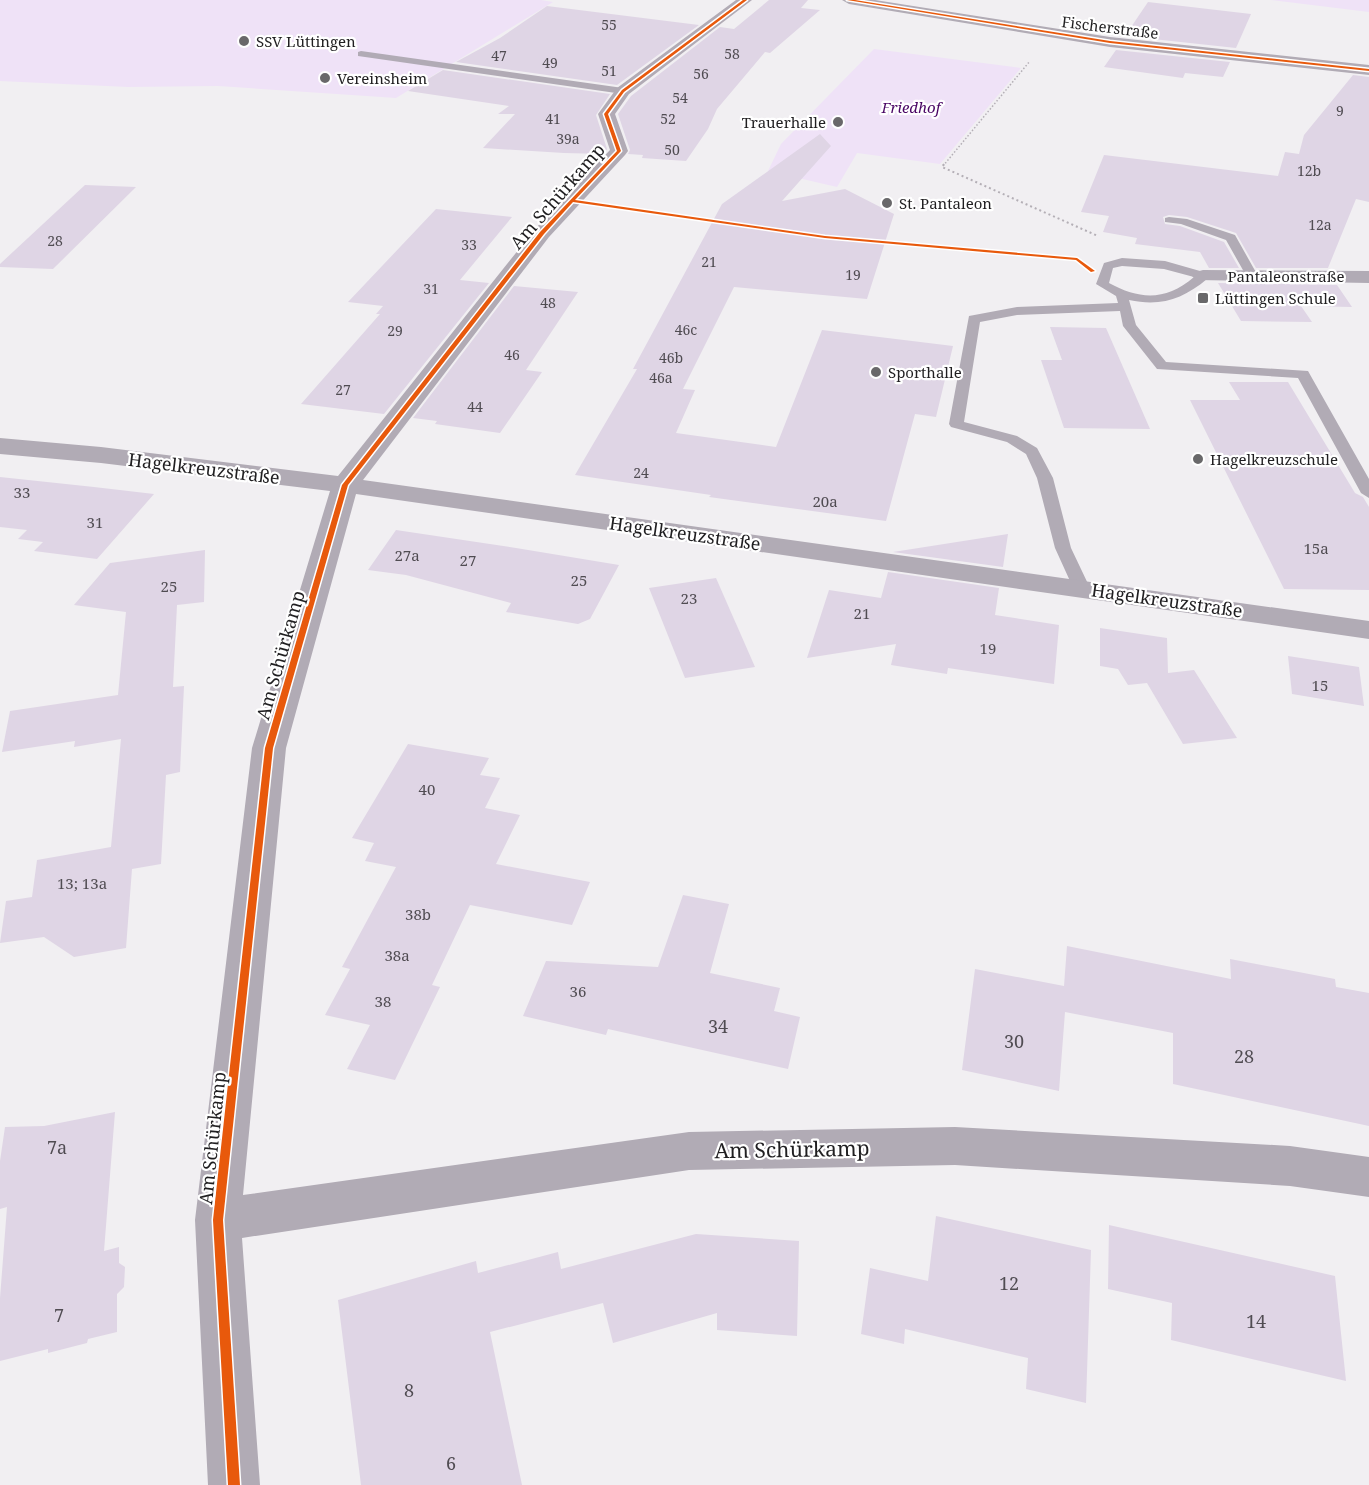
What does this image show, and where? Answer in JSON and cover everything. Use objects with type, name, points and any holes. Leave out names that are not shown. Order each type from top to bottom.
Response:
[{"type":"street","name":"Am Schürkamp","points":[[234,1485],[218,1220],[269,748],[345,485],[542,233],[619,151],[606,114],[623,91],[745,0]]},
{"type":"street","name":"Fischerstraße","points":[[849,0],[1110,42],[1369,70]]},
{"type":"street","name":"Pantaleonstraße","points":[[1203,276],[1369,277]]},
{"type":"street","name":"Hagelkreuzstraße","points":[[0,446],[101,455],[345,485],[1369,630]]},
{"type":"street","name":"Am Schürkamp","points":[[218,1220],[689,1151],[955,1146],[1290,1166],[1369,1177]]},
{"type":"lane","points":[[361,54],[623,91]]},
{"type":"lane","points":[[1169,220],[1183,221],[1231,238],[1252,276]]},
{"type":"lane","points":[[1203,276],[1165,265],[1122,262],[1108,266],[1102,284],[1123,301],[1130,326],[1162,366],[1303,374],[1369,493]]},
{"type":"lane","points":[[1081,588],[1063,548],[1045,478],[1032,451],[1012,439],[956,424],[974,319],[1017,311],[1162,299],[1183,292],[1203,276]]},
{"type":"path","points":[[1052,33],[942,167],[1101,237]]},
{"type":"green space","name":"SSV Lüttingen","points":[[0,0],[541,0],[553,2],[396,98],[218,86],[128,87],[0,81]]},
{"type":"green space","points":[[1271,0],[1369,0],[1369,12]]},
{"type":"green space","name":"Friedhof","points":[[874,49],[1021,68],[940,164],[857,153],[837,187],[768,171],[781,144]]},
{"type":"building","points":[[769,0],[808,0],[801,8],[820,10],[770,53],[765,52],[717,109],[708,129],[686,161],[642,158],[643,155],[628,154],[630,150],[618,114],[631,96],[720,27],[734,29]]},
{"type":"building","points":[[1148,2],[1251,14],[1236,48],[1125,36]]},
{"type":"building","points":[[547,6],[699,25],[617,85],[456,62],[500,38]]},
{"type":"building","points":[[1116,50],[1230,62],[1223,77],[1185,73],[1183,78],[1104,67]]},
{"type":"building","points":[[443,70],[610,94],[596,115],[607,149],[604,154],[483,148],[515,114],[498,114],[509,106],[408,91]]},
{"type":"building","points":[[1353,75],[1369,77],[1369,202],[1356,199],[1328,268],[1256,268],[1236,233],[1187,217],[1169,215],[1163,217],[1165,224],[1180,226],[1224,242],[1239,268],[1209,268],[1200,252],[1135,244],[1137,238],[1103,232],[1109,216],[1081,212],[1104,155],[1278,176],[1285,152],[1299,154],[1304,135]]},
{"type":"building","points":[[820,134],[831,146],[782,201],[845,189],[894,214],[867,299],[734,287],[683,389],[695,390],[676,433],[776,447],[822,330],[953,346],[936,417],[915,414],[886,521],[709,497],[711,495],[575,475],[637,369],[633,369],[722,204]]},
{"type":"building","points":[[85,185],[136,187],[53,269],[0,267],[0,264]]},
{"type":"building","points":[[436,209],[512,217],[460,280],[489,283],[384,414],[301,404],[380,314],[376,314],[383,306],[348,302]]},
{"type":"building","points":[[1218,283],[1337,285],[1352,307],[1301,306],[1312,322],[1241,321]]},
{"type":"building","points":[[514,286],[578,292],[526,370],[542,372],[500,433],[435,424],[437,421],[413,418]]},
{"type":"building","points":[[1050,327],[1106,328],[1150,429],[1064,428],[1041,360],[1062,360]]},
{"type":"building","points":[[1229,382],[1288,382],[1355,493],[1363,497],[1369,507],[1369,590],[1284,589],[1190,400],[1240,400]]},
{"type":"building","points":[[0,477],[154,494],[97,559],[34,551],[43,542],[18,539],[27,530],[0,527]]},
{"type":"building","points":[[396,530],[619,565],[590,619],[578,624],[506,612],[511,603],[406,575],[368,570]]},
{"type":"building","points":[[1008,534],[1003,567],[893,552]]},
{"type":"building","points":[[205,550],[204,602],[177,605],[173,687],[184,686],[180,772],[166,775],[161,864],[132,869],[126,948],[74,957],[44,937],[0,943],[6,901],[32,897],[37,860],[111,847],[121,739],[74,747],[75,741],[2,752],[10,711],[118,695],[126,612],[74,605],[110,563]]},
{"type":"building","points":[[888,572],[999,588],[995,615],[1059,625],[1054,684],[948,668],[947,674],[891,665],[896,644],[807,658],[829,590],[881,598]]},
{"type":"building","points":[[716,578],[755,667],[685,678],[649,588]]},
{"type":"building","points":[[1100,628],[1167,638],[1168,673],[1194,670],[1237,738],[1183,744],[1147,683],[1128,685],[1118,669],[1100,666]]},
{"type":"building","points":[[1288,656],[1359,667],[1364,706],[1292,694]]},
{"type":"building","points":[[408,744],[489,758],[480,775],[500,778],[485,808],[520,815],[496,864],[590,882],[572,925],[470,905],[432,985],[440,987],[395,1080],[347,1069],[370,1025],[325,1015],[350,969],[342,967],[396,867],[365,861],[374,843],[352,838]]},
{"type":"building","points":[[683,895],[729,904],[710,973],[780,988],[774,1011],[800,1017],[788,1069],[608,1029],[606,1035],[523,1016],[546,961],[658,967]]},
{"type":"building","points":[[1067,946],[1231,979],[1230,959],[1335,979],[1336,987],[1369,993],[1369,1126],[1173,1084],[1173,1033],[1065,1012],[1059,1091],[962,1070],[975,969],[1064,986]]},
{"type":"building","points":[[115,1112],[104,1251],[119,1247],[119,1263],[125,1267],[124,1287],[117,1294],[117,1332],[48,1353],[48,1349],[0,1361],[0,1298],[7,1207],[0,1209],[0,1161],[5,1127],[44,1126]]},
{"type":"building","points":[[936,1216],[1091,1250],[1086,1403],[1026,1389],[1028,1358],[905,1329],[904,1344],[861,1334],[870,1268],[928,1281]]},
{"type":"building","points":[[1109,1225],[1335,1276],[1346,1381],[1171,1340],[1172,1303],[1108,1289]]},
{"type":"building","points":[[696,1234],[799,1241],[797,1336],[717,1330],[717,1313],[613,1343],[603,1303],[490,1332],[522,1485],[361,1485],[338,1300],[476,1261],[478,1273],[558,1252],[561,1269]]},
{"type":"cycle path","points":[[234,1485],[218,1220],[269,748],[345,485],[542,233],[619,151],[606,114],[623,91],[745,0]]},
{"type":"cycle path","points":[[849,0],[1110,42],[1369,70]]},
{"type":"cycle path","points":[[573,201],[825,237],[1077,259],[1093,271]]},
{"type":"place","name":"SSV Lüttingen","points":[[244,41]]},
{"type":"place","name":"Vereinsheim","points":[[325,78]]},
{"type":"place","name":"Trauerhalle","points":[[838,122]]},
{"type":"place","name":"St. Pantaleon","points":[[887,203]]},
{"type":"place","name":"Lüttingen Schule","points":[[1203,298]]},
{"type":"place","name":"Sporthalle","points":[[876,372]]},
{"type":"place","name":"Hagelkreuzschule","points":[[1198,459]]}]
